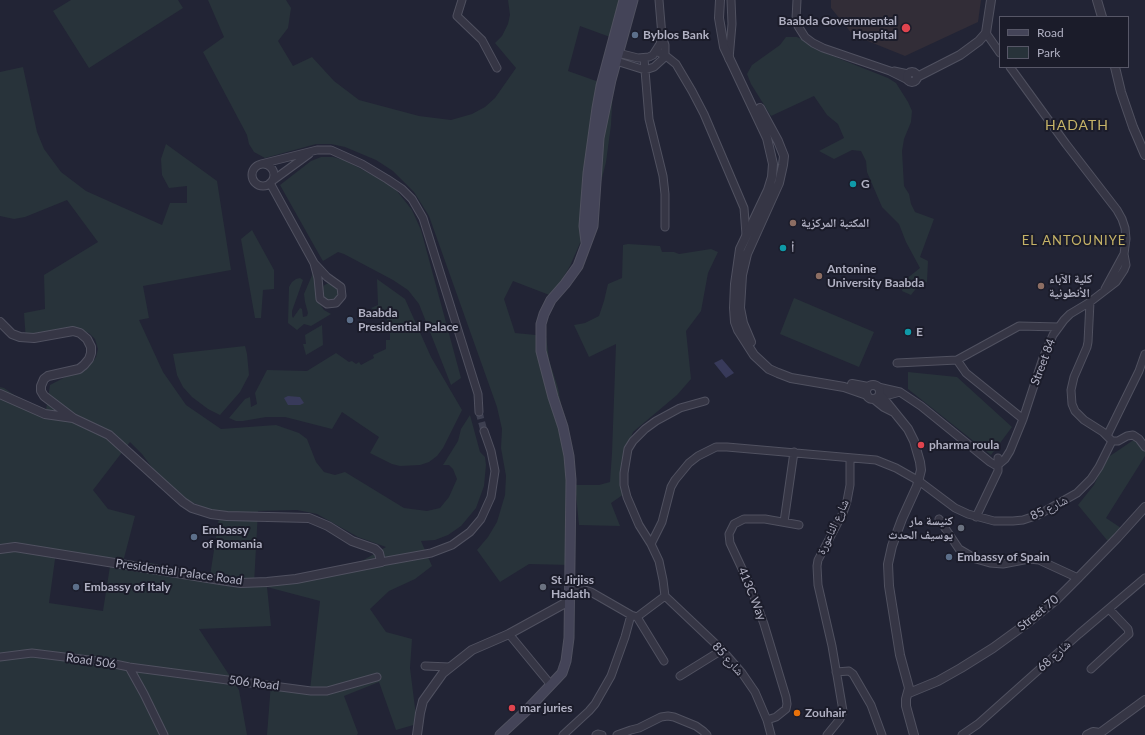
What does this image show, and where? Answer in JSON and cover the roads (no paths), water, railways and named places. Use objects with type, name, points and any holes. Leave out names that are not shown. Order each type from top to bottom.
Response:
[{"type":"main road","points":[[614,56],[624,0]]},
{"type":"main road","points":[[500,735],[562,673],[566,661],[569,638],[571,511],[569,456],[563,427],[553,397],[541,350],[541,324],[547,308],[578,266],[587,245],[584,226],[588,173],[601,86],[614,56],[633,0]]},
{"type":"street","points":[[462,0],[457,16],[482,40],[497,68]]},
{"type":"street","points":[[614,56],[629,66],[645,70],[651,69],[659,64],[665,56],[665,45],[662,36],[660,0]]},
{"type":"street","points":[[720,0],[719,18],[722,41],[768,138],[773,158],[772,177],[768,190],[740,248],[737,265],[737,308],[747,336],[754,348],[764,358],[774,366],[786,372],[874,393],[884,408],[895,412],[908,429],[914,441],[920,462],[921,470],[919,482],[894,539],[888,564],[900,655],[908,684],[909,693],[906,702],[914,735]]},
{"type":"street","points":[[731,0],[732,24],[729,56],[778,141],[784,156],[779,183],[753,238],[744,264],[737,308]]},
{"type":"street","points":[[797,0],[796,19],[798,26],[805,37],[813,43],[823,48],[890,71],[912,76],[923,69],[946,62],[971,48],[986,33],[991,0]]},
{"type":"street","points":[[1097,0],[1102,16]]},
{"type":"street","points":[[986,33],[999,52]]},
{"type":"street","points":[[614,56],[644,58],[654,53],[660,44],[662,36]]},
{"type":"street","points":[[654,53],[665,56],[676,64],[692,91],[719,148],[744,208],[746,235]]},
{"type":"street","points":[[654,53],[659,64]]},
{"type":"street","points":[[629,66],[630,57]]},
{"type":"street","points":[[644,58],[649,119],[663,182],[665,227]]},
{"type":"street","name":"Street 84","points":[[874,393],[900,392],[921,406],[987,460],[999,461],[1010,451],[1023,419],[1043,358],[1053,335],[1070,314],[1103,292],[1124,254],[1126,239],[1125,228],[1117,210],[1066,144],[1011,68]]},
{"type":"street","points":[[1115,68],[1121,92],[1133,127],[1145,155]]},
{"type":"street","points":[[312,151],[271,182],[261,186],[253,181],[253,169],[261,164],[312,151],[331,150],[362,164],[395,184],[407,194],[415,203],[423,218],[478,394],[479,412]]},
{"type":"street","points":[[261,164],[267,165],[272,169],[274,175],[271,182]]},
{"type":"street","points":[[271,182],[314,263],[318,278],[320,299],[327,304],[336,303],[342,296],[341,287],[327,277],[314,263]]},
{"type":"street","points":[[744,208],[756,214]]},
{"type":"street","points":[[1090,302],[1087,347],[1074,377],[1071,397],[1072,404],[1080,416],[1110,438],[1118,441],[1127,436],[1134,435],[1140,439],[1145,447]]},
{"type":"street","points":[[0,322],[12,334],[20,337],[34,338],[73,331],[80,333],[91,347],[92,353],[89,359],[84,365],[74,371],[48,376],[44,379],[41,386],[41,391],[44,396],[73,418],[109,435],[183,502],[192,508],[211,514],[227,516],[309,518],[328,526],[352,541],[377,550],[381,562],[431,553],[452,545],[470,532],[481,519],[491,497],[495,471],[491,451],[484,431]]},
{"type":"street","points":[[897,363],[957,360],[1019,326],[1058,327]]},
{"type":"street","name":"شارع 85","points":[[919,482],[955,508],[976,517],[994,521],[1023,520],[1038,515],[1056,506],[1084,487],[1099,467],[1145,354]]},
{"type":"street","points":[[957,360],[966,373],[1023,419]]},
{"type":"street","points":[[0,394],[45,414],[73,418]]},
{"type":"street","points":[[563,735],[595,704],[611,676],[634,616],[665,596],[659,561],[651,544],[639,525],[627,497],[624,485],[624,473],[628,450],[633,441],[656,421],[680,408],[705,401]]},
{"type":"street","points":[[651,544],[662,522],[671,487],[675,480],[689,463],[698,456],[716,447],[794,452],[850,458],[868,458],[887,463],[919,482]]},
{"type":"street","points":[[784,522],[794,452]]},
{"type":"street","name":"شارع الناعورة","points":[[827,735],[840,719],[843,711],[818,585],[817,566],[822,552],[843,513],[847,501],[850,485],[850,458]]},
{"type":"street","points":[[976,517],[998,471],[999,461]]},
{"type":"street","name":"Street 70","points":[[909,693],[944,678],[993,648],[1057,599],[1145,507]]},
{"type":"street","name":"413C Way","points":[[768,720],[776,717],[786,709],[786,697],[764,624],[751,588],[730,543],[729,534],[734,524],[744,519],[765,519],[799,525]]},
{"type":"street","points":[[939,519],[959,549],[976,560],[997,564],[1029,559],[1039,560],[1078,578]]},
{"type":"street","name":"Presidential Palace Road","points":[[0,549],[15,547],[241,582],[267,582],[296,579],[381,562]]},
{"type":"street","name":"شارع 68","points":[[962,735],[978,724],[1145,578]]},
{"type":"street","points":[[569,586],[591,592],[634,616],[664,661]]},
{"type":"street","name":"شارع 85","points":[[665,596],[722,650],[742,672],[755,692],[768,720],[771,735]]},
{"type":"street","points":[[417,735],[423,701],[443,672],[472,650],[509,634],[569,601]]},
{"type":"street","points":[[1091,669],[1129,634],[1128,629],[1109,609]]},
{"type":"street","points":[[509,634],[551,685]]},
{"type":"street","points":[[680,676],[722,650]]},
{"type":"street","name":"Road 506","points":[[0,657],[32,653],[105,662],[130,668],[164,735]]},
{"type":"street","points":[[425,666],[450,667]]},
{"type":"street","name":"506 Road","points":[[130,668],[311,691],[327,691],[377,677]]},
{"type":"street","points":[[836,672],[850,671],[853,674],[871,705],[882,735]]},
{"type":"street","points":[[1087,735],[1093,732],[1101,734],[1145,700]]},
{"type":"street","points":[[618,735],[631,730],[641,732],[661,717],[674,717],[696,726],[703,730],[707,735]]},
{"type":"street","points":[[596,735],[602,735]]},
{"type":"water","points":[[722,359],[734,373],[726,378],[714,363]]},
{"type":"water","points":[[288,396],[300,397],[304,403],[300,405],[288,405],[284,398]]},
{"type":"tunnel","points":[[479,412],[484,431]]},
{"type":"place","name":"Baabda Governmental Hospital","points":[[906,28]]},
{"type":"place","name":"Byblos Bank","points":[[635,35]]},
{"type":"place","name":"G","points":[[853,184]]},
{"type":"place","name":"المكتبة المركزية","points":[[793,223]]},
{"type":"place","name":"أ","points":[[783,248]]},
{"type":"place","name":"Antonine University Baabda","points":[[819,276]]},
{"type":"place","name":"كلية الآباء الأنطونية","points":[[1041,286]]},
{"type":"place","name":"Baabda Presidential Palace","points":[[350,320]]},
{"type":"place","name":"E","points":[[908,332]]},
{"type":"place","name":"pharma roula","points":[[921,445]]},
{"type":"place","name":"كنيسة مار يوسيف الحدث","points":[[961,528]]},
{"type":"place","name":"Embassy of Romania","points":[[194,537]]},
{"type":"place","name":"Embassy of Spain","points":[[949,557]]},
{"type":"place","name":"Embassy of Italy","points":[[76,587]]},
{"type":"place","name":"St Jirjiss Hadath","points":[[543,587]]},
{"type":"place","name":"mar juries","points":[[512,708]]},
{"type":"place","name":"Zouhair","points":[[797,713]]},
{"type":"district","name":"HADATH","points":[[1077,125]]},
{"type":"district","name":"EL ANTOUNIYE","points":[[1074,241]]}]
